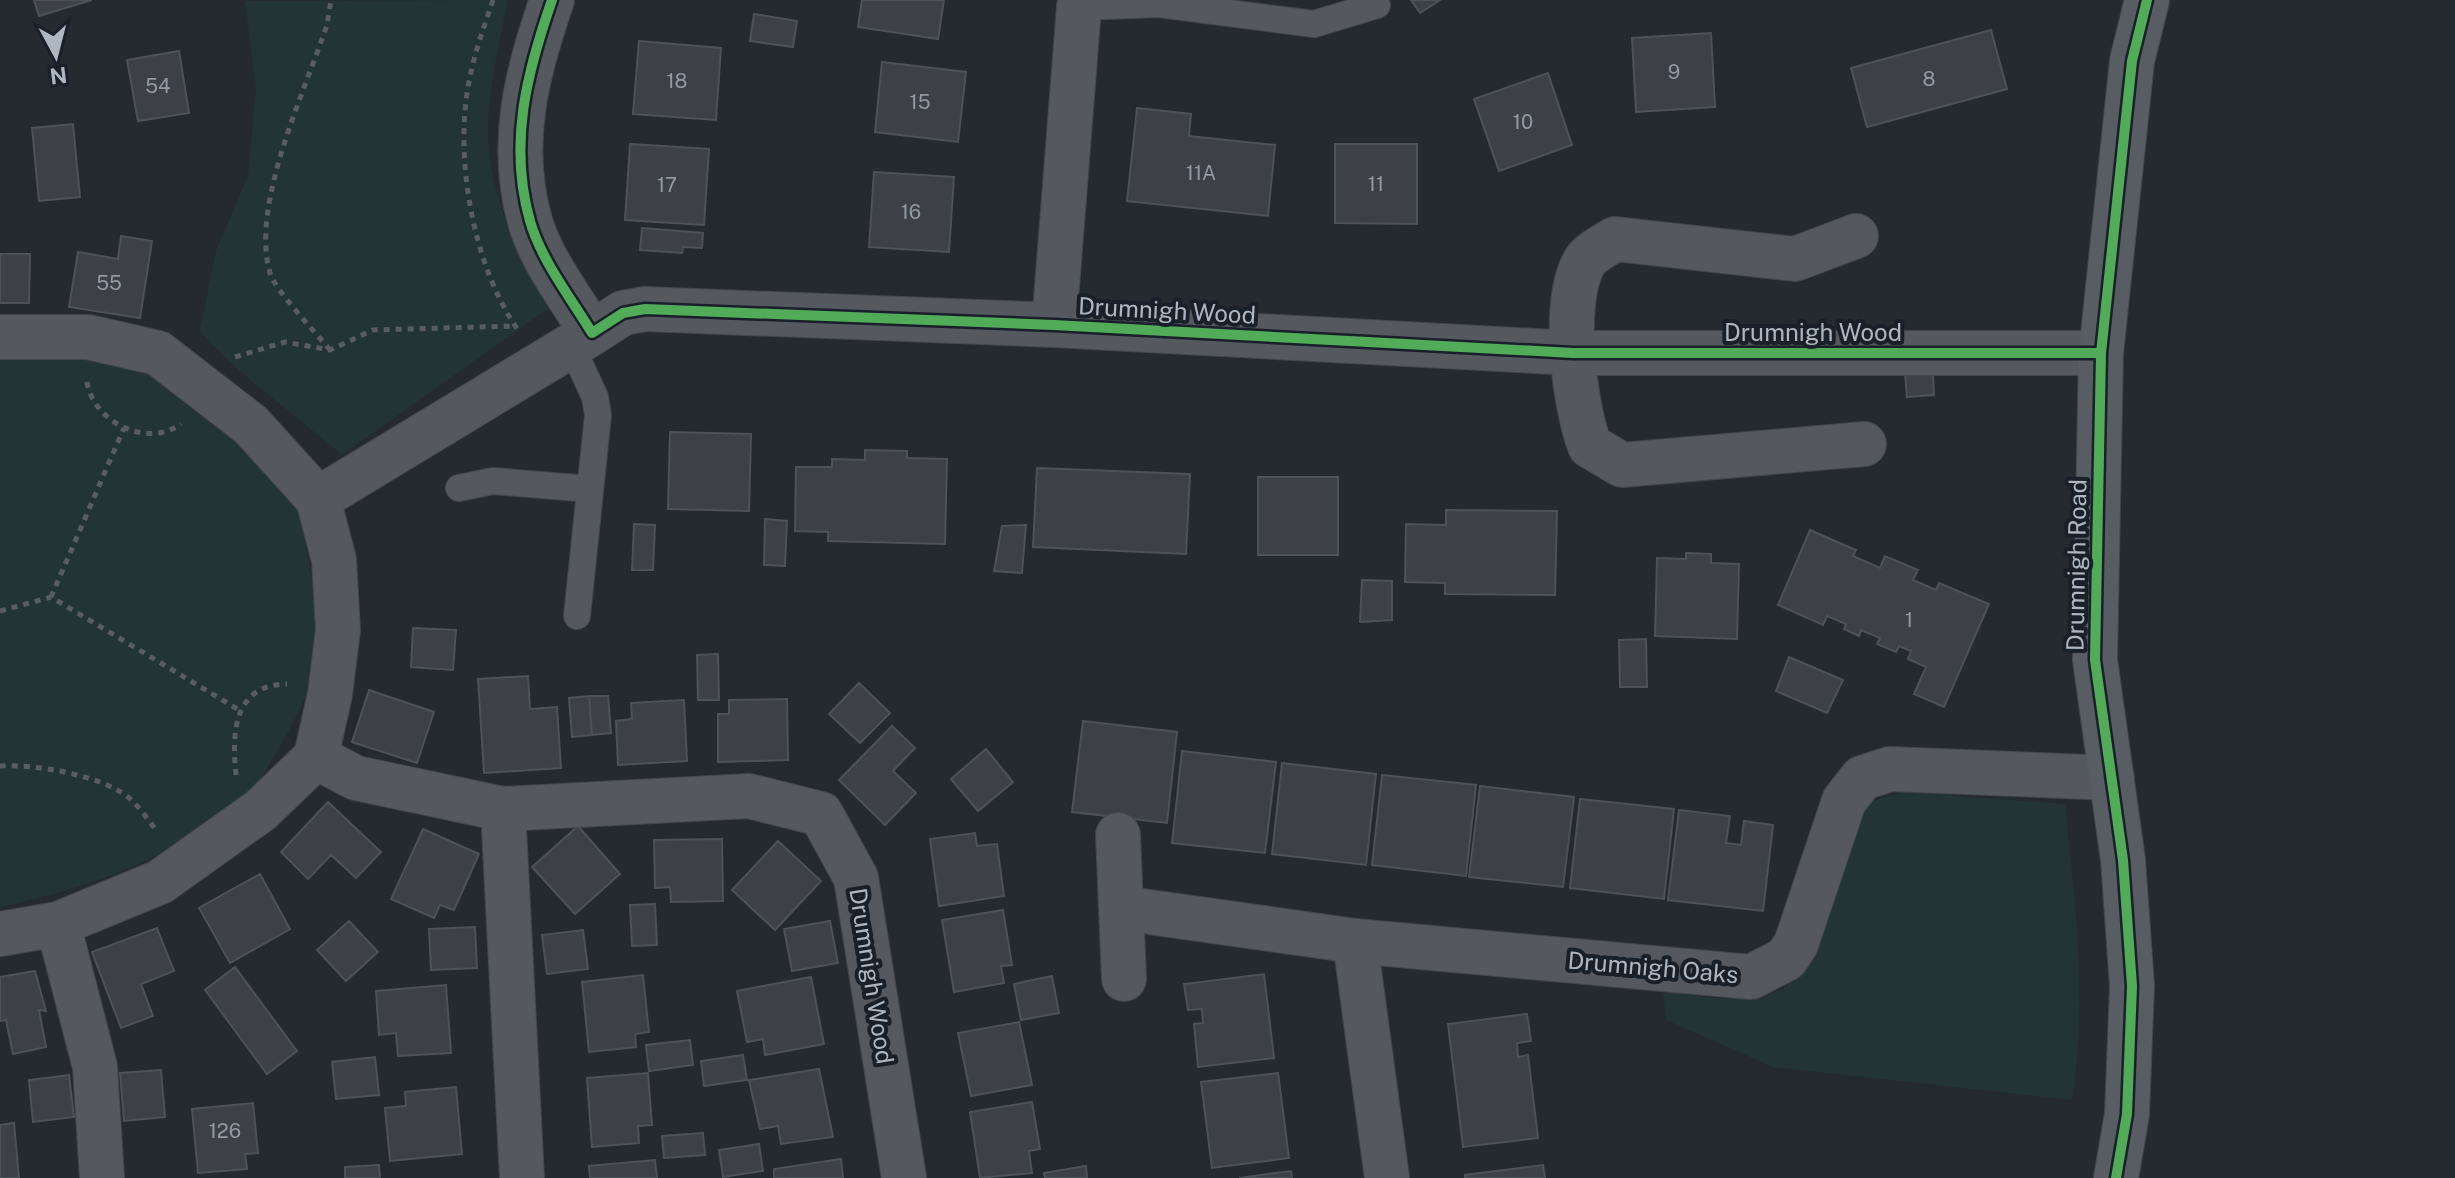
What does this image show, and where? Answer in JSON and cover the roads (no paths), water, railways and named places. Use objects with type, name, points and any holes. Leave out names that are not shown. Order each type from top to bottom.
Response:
[{"type":"main road","name":"Drumnigh Road","points":[[2116,1178],[2127,1114],[2132,986],[2123,860],[2095,660],[2101,353],[2132,61],[2147,0]]},
{"type":"street","points":[[552,0],[529,67],[518,151],[530,222],[582,339]]},
{"type":"street","points":[[1054,325],[1076,4]]},
{"type":"street","points":[[1856,236],[1795,259],[1615,239],[1586,260],[1577,284],[1573,353],[1578,415],[1590,446],[1622,465],[1864,444]]},
{"type":"street","name":"Drumnigh Wood","points":[[318,499],[623,313],[645,309],[1054,325],[1573,353],[2101,353]]},
{"type":"street","points":[[0,337],[88,337],[158,353],[251,425],[318,499],[334,560],[338,630],[330,694],[316,757],[261,810],[160,882],[58,924],[0,934]]},
{"type":"street","name":"Drumnigh Wood","points":[[316,757],[356,778],[503,809],[749,796],[821,814],[856,878],[904,1178]]},
{"type":"street","name":"Drumnigh Oaks","points":[[1121,908],[1355,941],[1751,977],[1786,959],[1796,944],[1844,801],[1862,778],[1890,769],[2112,778]]},
{"type":"street","points":[[503,809],[522,1178]]},
{"type":"street","points":[[1118,835],[1124,979]]},
{"type":"street","points":[[58,924],[95,1067],[102,1178]]},
{"type":"street","points":[[1355,941],[1387,1178]]},
{"type":"lane","points":[[1076,4],[1159,4],[1314,24],[1377,5]]},
{"type":"lane","points":[[577,616],[598,415],[582,339]]},
{"type":"lane","points":[[459,488],[493,481],[590,489]]}]
